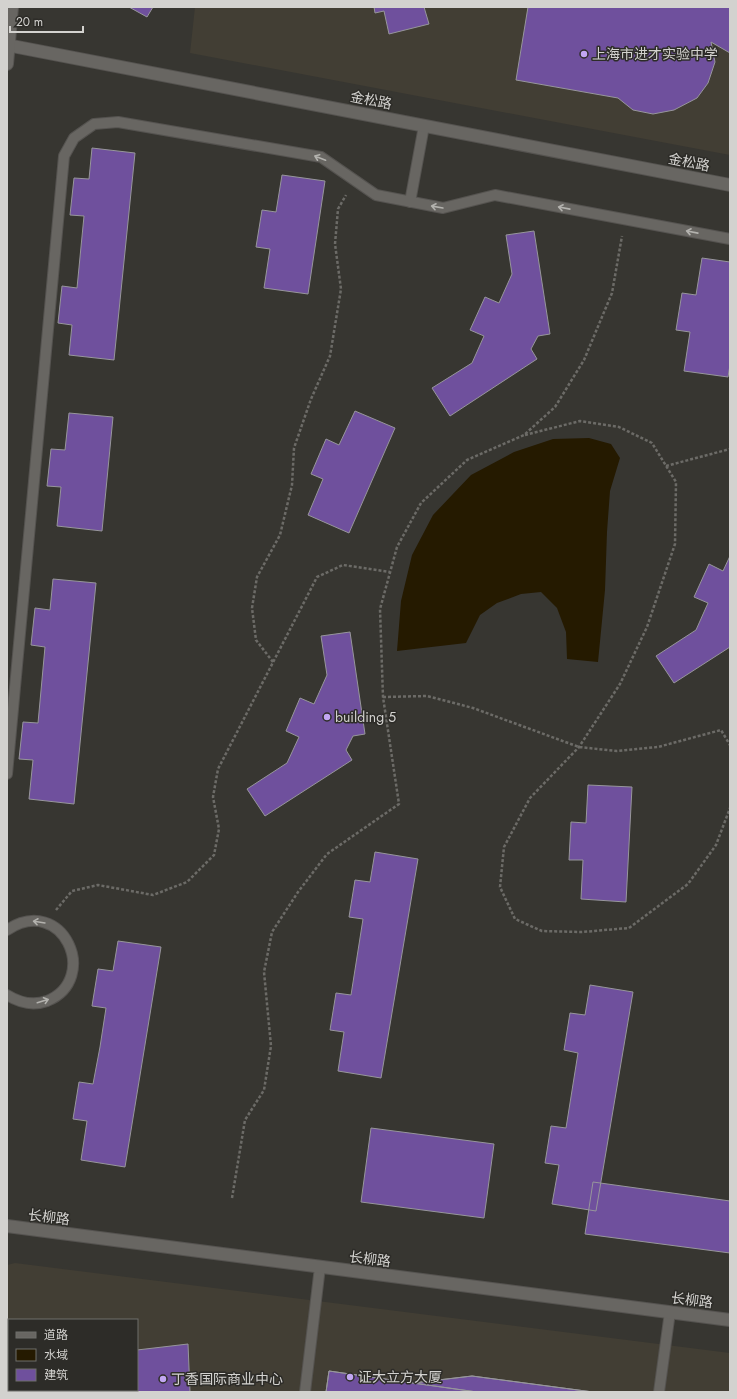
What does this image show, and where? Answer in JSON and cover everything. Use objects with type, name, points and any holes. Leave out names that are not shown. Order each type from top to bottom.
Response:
[{"type":"street","points":[[7,64],[12,7]]},
{"type":"street","name":"金松路","points":[[8,45],[730,185]]},
{"type":"street","name":"长柳路","points":[[7,1226],[730,1320]]},
{"type":"lane","points":[[7,774],[64,156],[74,138],[94,124],[118,122],[321,157],[376,195],[410,202],[443,208],[495,195],[730,239]]},
{"type":"lane","points":[[410,202],[424,126]]},
{"type":"lane","points":[[7,995],[15,1000],[27,1004],[40,1003],[52,999],[63,990],[70,980],[74,967],[73,953],[67,940],[57,929],[45,922],[30,921],[8,928]]},
{"type":"lane","points":[[305,1392],[320,1267]]},
{"type":"lane","points":[[659,1392],[670,1312]]},
{"type":"path","points":[[273,662],[256,640],[252,608],[253,600],[257,577],[280,535],[292,485],[294,448],[311,399],[330,356],[341,289],[335,244],[338,210],[356,181]]},
{"type":"path","points":[[524,435],[555,407],[584,360],[612,293],[625,219]]},
{"type":"path","points":[[232,1198],[245,1120],[264,1090],[271,1046],[264,972],[272,932],[298,892],[327,854],[399,804],[383,697],[380,609],[397,547],[420,503],[467,460],[524,435],[580,421],[619,427],[652,443],[676,482],[675,544],[647,627],[620,684],[579,747],[530,798],[504,847],[500,887],[515,919],[542,931],[582,932],[628,928],[688,884],[716,845],[730,808]]},
{"type":"path","points":[[666,466],[730,449]]},
{"type":"path","points":[[45,922],[72,891],[98,885],[153,895],[187,882],[214,855],[219,829],[213,797],[218,769],[317,577],[343,565],[390,572]]},
{"type":"path","points":[[383,697],[428,696],[473,708],[579,747],[617,751],[658,747],[720,730],[730,745]]},
{"type":"shaded area","name":"上海市进才实验中学","points":[[195,7],[730,7],[730,155],[190,53]]},
{"type":"shaded area","points":[[15,1263],[730,1353],[730,1392],[7,1392],[7,1265]]},
{"type":"water","points":[[589,438],[611,444],[620,458],[610,491],[605,590],[598,662],[567,659],[566,632],[557,608],[541,592],[521,594],[497,603],[480,615],[466,643],[397,651],[401,601],[412,555],[433,515],[471,475],[514,452],[553,439]]},
{"type":"building","points":[[129,7],[153,7],[147,17]]},
{"type":"building","points":[[374,7],[424,7],[429,24],[389,34],[384,11],[375,13]]},
{"type":"building","points":[[528,7],[730,7],[730,53],[711,42],[715,62],[708,83],[697,98],[674,110],[653,114],[633,110],[618,98],[516,80]]},
{"type":"building","points":[[92,148],[135,153],[114,360],[69,355],[72,325],[58,323],[62,286],[77,288],[84,216],[70,215],[74,178],[89,179]]},
{"type":"building","points":[[282,175],[325,181],[308,294],[264,288],[270,249],[256,247],[262,210],[276,212]]},
{"type":"building","points":[[534,231],[550,334],[538,336],[531,349],[537,359],[450,416],[432,388],[472,363],[484,336],[470,330],[485,297],[499,303],[512,274],[506,235]]},
{"type":"building","points":[[702,258],[730,262],[730,365],[728,377],[684,371],[690,332],[676,330],[682,293],[696,295]]},
{"type":"building","points":[[355,411],[395,428],[349,533],[308,515],[323,479],[311,474],[326,439],[339,445]]},
{"type":"building","points":[[69,413],[113,417],[102,531],[57,526],[61,487],[47,486],[51,449],[65,450]]},
{"type":"building","points":[[730,556],[730,647],[674,683],[656,656],[696,630],[708,603],[694,597],[709,564],[723,571]]},
{"type":"building","points":[[53,579],[96,583],[74,804],[29,799],[33,760],[19,759],[23,722],[38,723],[45,647],[31,645],[35,608],[50,610]]},
{"type":"building","name":"building 5","points":[[350,632],[365,734],[353,736],[346,750],[352,760],[265,816],[247,789],[287,763],[299,737],[286,731],[300,698],[314,704],[327,675],[321,636]]},
{"type":"building","points":[[588,785],[632,787],[626,902],[581,899],[583,860],[569,860],[571,822],[586,823]]},
{"type":"building","points":[[375,852],[418,859],[381,1078],[338,1071],[344,1032],[330,1030],[336,993],[351,995],[363,919],[349,917],[355,880],[370,882]]},
{"type":"building","points":[[118,941],[161,947],[125,1167],[81,1160],[87,1121],[73,1119],[79,1082],[93,1084],[100,1047],[106,1008],[92,1006],[98,969],[113,971]]},
{"type":"building","points":[[590,985],[633,992],[596,1211],[552,1204],[559,1165],[545,1163],[551,1126],[566,1128],[578,1053],[564,1050],[570,1013],[585,1015]]},
{"type":"building","points":[[371,1128],[494,1144],[484,1218],[361,1202]]},
{"type":"building","points":[[593,1182],[730,1201],[730,1253],[585,1234]]},
{"type":"building","name":"丁香国际商业中心","points":[[188,1344],[190,1392],[7,1392],[8,1368],[8,1391],[138,1391],[138,1350]]},
{"type":"building","points":[[329,1371],[413,1383],[472,1376],[593,1392],[326,1392]]},
{"type":"building","name":"证大立方大厦","points":[[329,1371],[413,1383],[477,1392],[326,1392]]},
{"type":"building","points":[[472,1376],[593,1392],[477,1392],[413,1383]]},
{"type":"place","name":"上海市进才实验中学","points":[[584,54]]},
{"type":"place","name":"building 5","points":[[327,717]]},
{"type":"place","name":"证大立方大厦","points":[[350,1377]]},
{"type":"place","name":"丁香国际商业中心","points":[[163,1379]]}]
